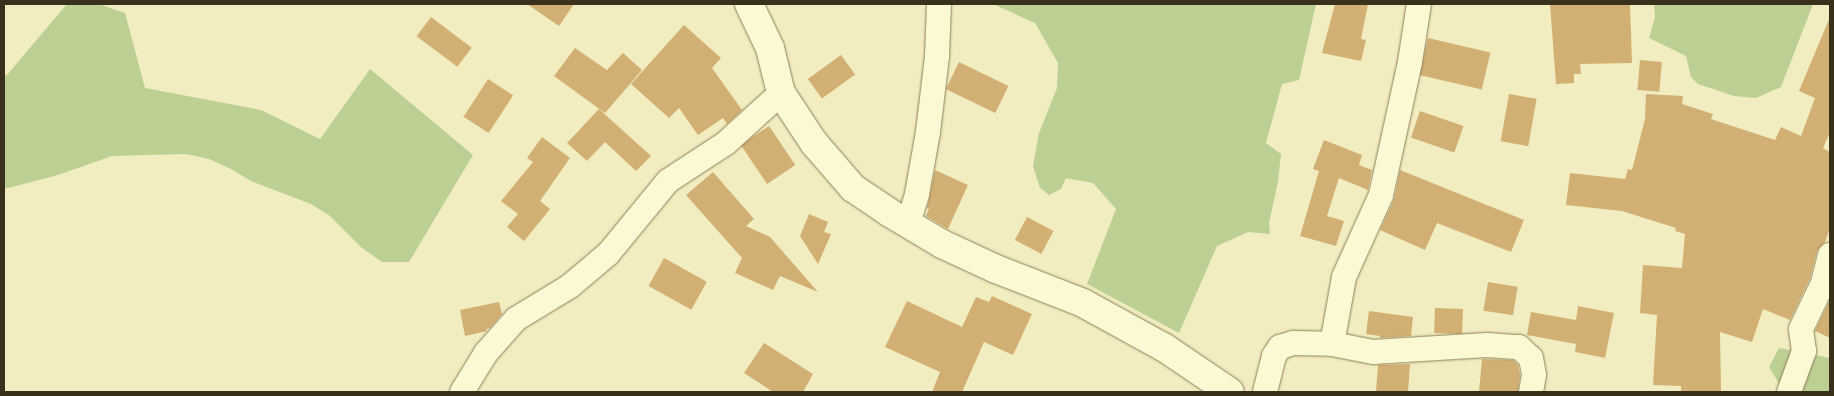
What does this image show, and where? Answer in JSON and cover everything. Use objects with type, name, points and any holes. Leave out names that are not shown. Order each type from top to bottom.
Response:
[{"type":"street","points":[[749,4],[770,48],[781,93],[814,143],[853,188],[942,244],[996,269],[1083,303],[1165,348],[1230,392]]},
{"type":"street","points":[[908,224],[917,194],[928,132],[937,56],[939,4]]},
{"type":"street","points":[[1332,344],[1344,277],[1381,195],[1410,62],[1419,4]]},
{"type":"street","points":[[462,392],[486,353],[516,318],[570,286],[608,254],[668,181],[726,143],[781,93]]},
{"type":"street","points":[[1789,392],[1804,351],[1801,328],[1823,283],[1830,255]]},
{"type":"street","points":[[1265,392],[1274,356],[1280,347],[1293,343],[1332,344],[1373,352],[1487,345],[1519,347],[1532,358],[1534,375],[1531,392]]},
{"type":"green space","points":[[67,4],[99,4],[125,13],[145,88],[261,110],[320,139],[370,69],[473,155],[409,262],[382,262],[362,248],[330,216],[311,204],[251,181],[209,159],[186,154],[112,156],[58,175],[4,189],[4,75],[7,75]]},
{"type":"green space","points":[[993,4],[1316,4],[1299,80],[1282,84],[1266,143],[1281,154],[1278,182],[1269,223],[1270,234],[1248,232],[1217,246],[1179,333],[1087,284],[1116,209],[1093,183],[1066,178],[1061,189],[1049,195],[1040,188],[1033,166],[1039,133],[1057,88],[1058,63],[1035,23]]},
{"type":"green space","points":[[1654,4],[1813,4],[1781,87],[1756,98],[1734,96],[1698,84],[1691,77],[1686,56],[1649,38],[1655,17]]},
{"type":"green space","points":[[1779,348],[1830,358],[1830,392],[1784,392],[1769,367]]},
{"type":"building","points":[[527,4],[574,4],[559,26]]},
{"type":"building","points":[[1335,4],[1368,4],[1361,39],[1366,40],[1361,61],[1322,53]]},
{"type":"building","points":[[1550,4],[1630,4],[1632,63],[1580,64],[1581,74],[1574,74],[1574,83],[1556,84]]},
{"type":"building","points":[[431,17],[472,48],[457,67],[417,36]]},
{"type":"building","points":[[1830,17],[1830,132],[1823,148],[1830,152],[1830,228],[1825,242],[1817,251],[1810,278],[1790,320],[1763,309],[1752,342],[1720,332],[1721,392],[1681,392],[1681,386],[1653,385],[1657,315],[1640,313],[1643,265],[1682,268],[1685,234],[1675,231],[1676,228],[1622,211],[1566,205],[1570,173],[1625,179],[1628,169],[1632,170],[1645,119],[1646,94],[1683,96],[1682,104],[1713,114],[1711,119],[1775,140],[1781,127],[1801,136],[1815,98],[1799,91]]},
{"type":"building","points":[[684,25],[721,58],[712,68],[742,110],[727,124],[723,118],[698,135],[679,108],[669,118],[631,84]]},
{"type":"building","points":[[1428,38],[1490,52],[1482,89],[1419,75]]},
{"type":"building","points":[[575,48],[607,70],[623,53],[642,70],[605,113],[554,76]]},
{"type":"building","points":[[841,55],[855,74],[822,99],[808,79]]},
{"type":"building","points":[[1640,60],[1662,62],[1659,92],[1637,90]]},
{"type":"building","points":[[959,62],[1008,86],[995,113],[946,89]]},
{"type":"building","points":[[488,79],[513,95],[489,133],[463,117]]},
{"type":"building","points":[[1509,94],[1537,99],[1528,146],[1501,141]]},
{"type":"building","points":[[599,109],[651,156],[636,171],[605,142],[587,161],[567,143]]},
{"type":"building","points":[[1420,111],[1463,126],[1454,152],[1411,137]]},
{"type":"building","points":[[769,126],[795,165],[767,184],[741,145]]},
{"type":"building","points":[[542,137],[570,158],[540,201],[550,209],[524,241],[507,227],[518,214],[501,201],[533,162],[527,158]]},
{"type":"building","points":[[1324,140],[1362,155],[1359,165],[1372,170],[1368,190],[1339,178],[1327,216],[1344,221],[1336,246],[1300,236],[1319,171],[1313,169]]},
{"type":"building","points":[[935,170],[968,185],[948,229],[926,216],[929,209],[927,208]]},
{"type":"building","points":[[1400,170],[1524,220],[1511,252],[1437,223],[1425,250],[1380,230],[1394,200]]},
{"type":"building","points":[[713,172],[754,219],[746,226],[770,237],[818,292],[780,276],[773,290],[735,273],[742,258],[686,195]]},
{"type":"building","points":[[809,214],[828,222],[824,232],[831,234],[818,264],[800,236]]},
{"type":"building","points":[[1027,217],[1053,231],[1041,254],[1015,240]]},
{"type":"building","points":[[664,258],[707,282],[691,310],[648,286]]},
{"type":"building","points":[[1488,282],[1518,287],[1513,315],[1483,311]]},
{"type":"building","points":[[992,296],[1032,314],[1013,355],[984,342],[962,392],[932,392],[940,372],[885,347],[907,301],[962,327],[976,297],[989,302]]},
{"type":"building","points":[[1830,300],[1830,338],[1815,331]]},
{"type":"building","points":[[499,302],[502,314],[490,328],[486,329],[487,331],[465,336],[460,310]]},
{"type":"building","points":[[1578,306],[1614,313],[1605,358],[1575,352],[1576,344],[1527,335],[1531,312],[1576,320]]},
{"type":"building","points":[[1435,308],[1463,309],[1462,334],[1434,333]]},
{"type":"building","points":[[1369,311],[1413,317],[1411,336],[1380,338],[1380,336],[1366,334]]},
{"type":"building","points":[[764,343],[813,374],[803,392],[773,392],[744,373]]},
{"type":"building","points":[[1482,359],[1513,360],[1518,365],[1520,375],[1518,392],[1479,392]]},
{"type":"building","points":[[1410,364],[1408,392],[1376,392],[1378,365]]}]
